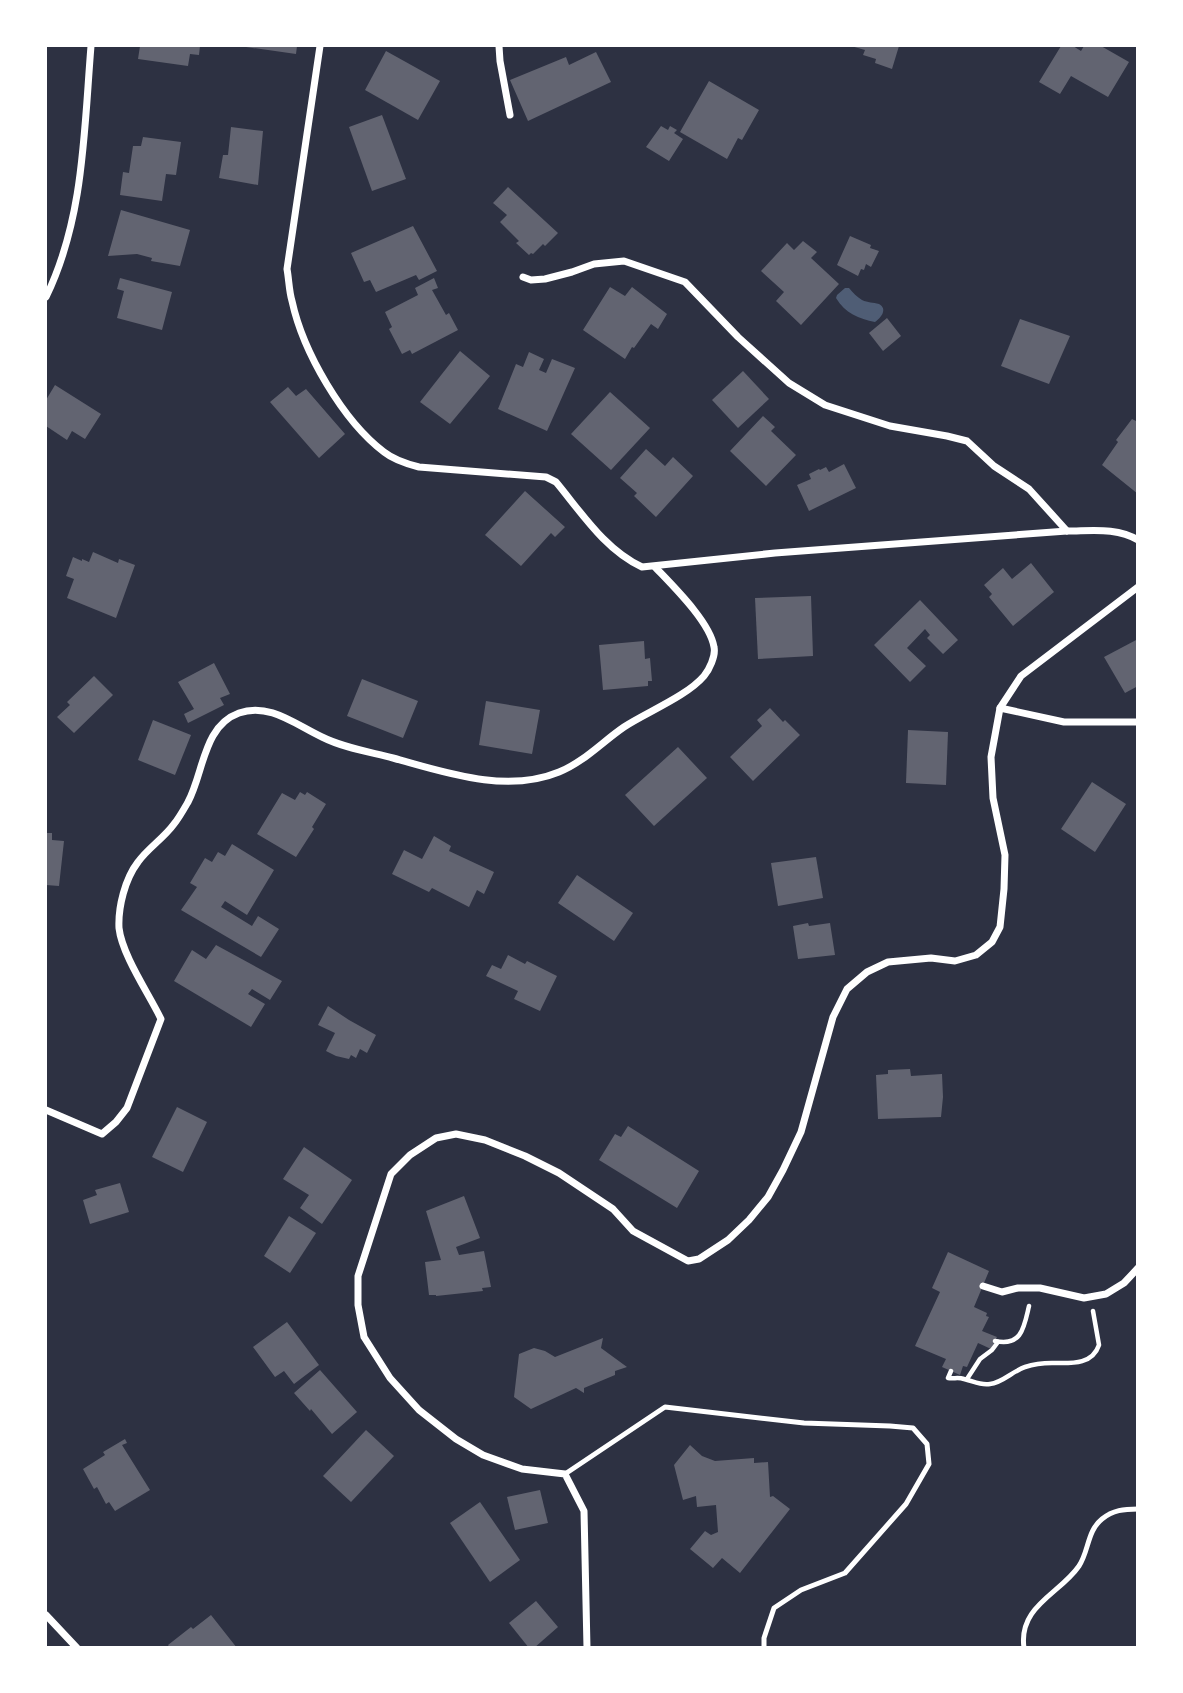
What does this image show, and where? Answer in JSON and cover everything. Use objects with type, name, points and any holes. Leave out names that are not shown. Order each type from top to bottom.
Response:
[{"type":"street","points":[[46,297],[63,257],[78,195],[91,46]]},
{"type":"street","points":[[320,46],[287,269],[292,302],[314,361],[330,390],[363,431],[386,454],[419,467],[546,477],[556,482],[601,536],[629,561],[642,567],[775,552],[1067,531],[1107,531],[1128,534],[1138,540]]},
{"type":"street","points":[[499,46],[510,115]]},
{"type":"street","points":[[523,277],[531,280],[545,279],[594,264],[624,261],[685,282],[738,337],[789,383],[825,405],[890,426],[967,441],[994,466],[1029,489],[1067,531]]},
{"type":"street","points":[[46,1110],[102,1134],[117,1122],[127,1108],[162,1019],[125,948],[119,928],[126,886],[137,863],[174,824],[188,801],[200,774],[208,745],[219,724],[239,713],[261,709],[324,738],[471,779],[522,781],[558,773],[588,756],[622,728],[696,685],[709,670],[715,649],[708,629],[655,567]]},
{"type":"street","points":[[587,1647],[584,1511],[565,1474],[522,1469],[483,1455],[456,1439],[419,1410],[390,1378],[364,1337],[358,1305],[358,1276],[391,1174],[410,1155],[436,1138],[456,1134],[485,1140],[559,1173],[613,1209],[634,1231],[688,1261],[699,1259],[727,1240],[749,1220],[768,1197],[783,1170],[801,1132],[833,1017],[847,989],[867,972],[888,962],[931,958],[955,961],[976,954],[992,943],[1000,927],[1004,889],[1005,855],[993,798],[990,757],[1000,708],[1021,676],[1138,587]]},
{"type":"street","points":[[1000,708],[1064,722],[1138,722]]},
{"type":"street","points":[[983,1286],[1002,1292],[1040,1287],[1084,1298],[1106,1294],[1124,1283],[1138,1268]]},
{"type":"street","points":[[46,1615],[77,1647]]},
{"type":"lane","points":[[565,1474],[665,1407],[804,1423],[914,1428],[927,1444],[929,1464],[905,1504],[845,1573],[801,1590],[774,1608],[764,1647]]},
{"type":"lane","points":[[1024,1647],[1024,1629],[1030,1617],[1040,1602],[1079,1567],[1092,1530],[1100,1520],[1124,1509],[1138,1509]]},
{"type":"path","points":[[967,1379],[980,1359],[992,1350],[997,1341],[1014,1341],[1021,1334],[1028,1311],[1030,1287]]},
{"type":"path","points":[[951,1371],[948,1378],[967,1379],[989,1385],[1021,1368],[1035,1364],[1082,1362],[1097,1350],[1099,1345],[1091,1296]]},
{"type":"water","points":[[845,288],[849,288],[866,302],[879,304],[883,313],[875,322],[853,314],[836,298]]},
{"type":"building","points":[[140,46],[200,46],[199,55],[190,54],[188,66],[138,59]]},
{"type":"building","points":[[246,46],[297,46],[296,54]]},
{"type":"building","points":[[851,46],[899,46],[892,69],[863,55],[865,50]]},
{"type":"building","points":[[1061,46],[1073,46],[1081,51],[1084,46],[1101,46],[1129,62],[1108,97],[1071,76],[1060,94],[1039,82]]},
{"type":"building","points":[[386,51],[440,81],[418,120],[365,90]]},
{"type":"building","points":[[596,52],[611,82],[528,121],[510,80],[566,57],[569,65]]},
{"type":"building","points":[[709,81],[759,110],[742,140],[738,138],[727,159],[680,132]]},
{"type":"building","points":[[382,115],[406,179],[372,191],[349,127]]},
{"type":"building","points":[[661,126],[668,130],[670,126],[677,130],[674,133],[683,139],[669,161],[646,147]]},
{"type":"building","points":[[231,127],[263,131],[258,185],[219,178],[223,155],[228,155]]},
{"type":"building","points":[[143,137],[181,142],[176,175],[166,174],[162,201],[120,195],[123,172],[129,173],[133,146],[141,146]]},
{"type":"building","points":[[508,187],[558,233],[533,254],[529,255],[516,243],[519,241],[500,222],[507,215],[493,203]]},
{"type":"building","points":[[121,210],[190,230],[180,266],[151,261],[152,258],[137,254],[108,256]]},
{"type":"building","points":[[413,226],[437,271],[419,280],[416,275],[376,292],[370,280],[364,282],[351,253]]},
{"type":"building","points":[[850,236],[879,251],[871,267],[866,264],[858,276],[837,265]]},
{"type":"building","points":[[803,241],[817,252],[811,258],[839,284],[801,325],[776,301],[784,292],[761,271],[787,243],[794,250]]},
{"type":"building","points":[[120,278],[172,292],[162,330],[117,318],[124,291],[117,289]]},
{"type":"building","points":[[434,278],[438,288],[432,290],[458,330],[412,354],[410,350],[402,354],[389,329],[392,327],[385,312],[418,295],[415,288]]},
{"type":"building","points":[[610,287],[625,296],[632,287],[667,314],[658,329],[651,324],[625,359],[583,330]]},
{"type":"building","points":[[887,318],[901,336],[883,351],[869,333]]},
{"type":"building","points":[[1020,319],[1070,336],[1049,384],[1001,366]]},
{"type":"building","points":[[460,351],[490,376],[450,424],[420,402]]},
{"type":"building","points":[[529,352],[544,359],[539,370],[546,373],[552,359],[575,368],[547,431],[498,409],[516,364],[523,367]]},
{"type":"building","points":[[743,371],[769,399],[738,428],[712,400]]},
{"type":"building","points":[[55,385],[101,414],[85,439],[72,431],[67,440],[46,426],[46,400]]},
{"type":"building","points":[[288,387],[296,396],[306,389],[345,434],[319,458],[270,402]]},
{"type":"building","points":[[610,392],[650,428],[611,470],[571,434]]},
{"type":"building","points":[[763,416],[775,427],[771,431],[796,455],[766,486],[730,451]]},
{"type":"building","points":[[1132,419],[1138,422],[1138,494],[1102,465]]},
{"type":"building","points":[[646,449],[665,466],[673,457],[693,476],[656,517],[634,496],[637,493],[620,478]]},
{"type":"building","points":[[844,464],[856,488],[809,511],[797,485],[811,479],[809,474],[819,469],[826,467],[829,472]]},
{"type":"building","points":[[525,491],[565,527],[555,537],[551,533],[521,566],[485,535]]},
{"type":"building","points":[[93,552],[118,563],[119,559],[135,565],[116,618],[67,598],[74,579],[66,576],[73,557],[89,562]]},
{"type":"building","points":[[1031,563],[1054,592],[1013,626],[989,597],[992,594],[984,585],[1003,568],[1012,579]]},
{"type":"building","points":[[811,596],[813,656],[758,659],[755,598]]},
{"type":"building","points":[[920,600],[958,640],[943,654],[927,638],[930,635],[925,629],[907,648],[926,666],[910,682],[874,645]]},
{"type":"building","points":[[1138,639],[1138,686],[1125,693],[1104,657]]},
{"type":"building","points":[[644,641],[645,659],[650,658],[652,681],[648,681],[648,686],[603,690],[599,645]]},
{"type":"building","points":[[214,663],[230,694],[220,698],[224,705],[188,723],[184,714],[194,709],[178,682]]},
{"type":"building","points":[[94,676],[113,695],[74,733],[57,717],[70,705],[67,702]]},
{"type":"building","points":[[362,679],[418,701],[403,738],[347,716]]},
{"type":"building","points":[[486,701],[540,710],[532,754],[479,745]]},
{"type":"building","points":[[770,708],[800,735],[753,781],[730,757],[762,726],[757,720]]},
{"type":"building","points":[[153,720],[191,735],[175,775],[138,760]]},
{"type":"building","points":[[908,730],[948,732],[946,785],[906,783]]},
{"type":"building","points":[[678,747],[707,778],[654,826],[625,795]]},
{"type":"building","points":[[1092,782],[1126,804],[1095,852],[1061,829]]},
{"type":"building","points":[[300,792],[305,795],[307,792],[326,804],[296,857],[257,834],[282,793],[295,800]]},
{"type":"building","points":[[46,833],[52,833],[52,840],[64,841],[59,886],[46,885]]},
{"type":"building","points":[[434,836],[451,846],[449,851],[494,872],[484,894],[477,890],[469,907],[432,888],[429,892],[392,874],[404,850],[422,859]]},
{"type":"building","points":[[232,844],[274,870],[247,915],[225,901],[221,907],[252,926],[258,916],[279,929],[261,957],[181,910],[197,887],[190,883],[205,858],[212,862],[218,852],[225,856]]},
{"type":"building","points":[[816,857],[823,898],[778,906],[771,863]]},
{"type":"building","points":[[577,875],[633,913],[614,941],[558,903]]},
{"type":"building","points":[[808,923],[809,926],[830,923],[835,955],[798,959],[793,926]]},
{"type":"building","points":[[216,945],[282,981],[270,1000],[252,989],[248,994],[265,1004],[251,1027],[174,981],[192,950],[206,959]]},
{"type":"building","points":[[508,955],[557,976],[540,1011],[514,999],[518,991],[486,976],[492,965],[501,969]]},
{"type":"building","points":[[328,1006],[376,1035],[367,1053],[360,1049],[356,1058],[351,1055],[349,1059],[326,1051],[335,1033],[318,1025]]},
{"type":"building","points":[[910,1069],[911,1076],[942,1074],[941,1117],[878,1119],[876,1075],[888,1074],[888,1070]]},
{"type":"building","points":[[177,1107],[207,1122],[183,1172],[152,1157]]},
{"type":"building","points":[[628,1126],[699,1171],[677,1208],[599,1160],[615,1134],[621,1137]]},
{"type":"building","points":[[304,1147],[352,1180],[322,1224],[300,1208],[309,1195],[283,1179]]},
{"type":"building","points":[[120,1183],[129,1212],[90,1224],[83,1200],[97,1195],[95,1190]]},
{"type":"building","points":[[464,1196],[480,1238],[456,1247],[459,1255],[484,1251],[491,1287],[482,1288],[483,1291],[429,1295],[425,1262],[441,1260],[426,1211]]},
{"type":"building","points":[[289,1216],[316,1233],[290,1273],[264,1256]]},
{"type":"building","points":[[948,1252],[989,1271],[974,1307],[987,1313],[986,1316],[989,1317],[982,1331],[997,1337],[991,1349],[978,1343],[967,1367],[963,1366],[960,1375],[942,1367],[946,1359],[915,1346],[940,1292],[932,1288]]},
{"type":"building","points":[[287,1322],[319,1365],[294,1384],[284,1371],[275,1377],[253,1347]]},
{"type":"building","points":[[603,1338],[601,1348],[627,1367],[584,1388],[584,1393],[576,1388],[531,1409],[514,1397],[519,1354],[534,1348],[555,1357]]},
{"type":"building","points":[[320,1370],[357,1412],[332,1434],[294,1393]]},
{"type":"building","points":[[366,1430],[394,1456],[351,1502],[323,1476]]},
{"type":"building","points":[[125,1439],[127,1443],[122,1445],[150,1490],[115,1511],[109,1502],[106,1504],[97,1487],[94,1489],[83,1469],[105,1455],[103,1452]]},
{"type":"building","points":[[690,1445],[702,1456],[715,1461],[754,1458],[754,1463],[768,1462],[770,1497],[773,1496],[790,1509],[740,1573],[722,1558],[713,1568],[690,1549],[705,1531],[711,1535],[718,1532],[716,1505],[697,1507],[696,1496],[683,1500],[674,1465]]},
{"type":"building","points":[[540,1490],[548,1523],[515,1530],[507,1497]]},
{"type":"building","points":[[480,1502],[520,1560],[490,1582],[450,1523]]},
{"type":"building","points":[[536,1601],[558,1627],[534,1648],[529,1648],[509,1623]]},
{"type":"building","points":[[211,1615],[237,1648],[170,1648],[168,1645]]}]
